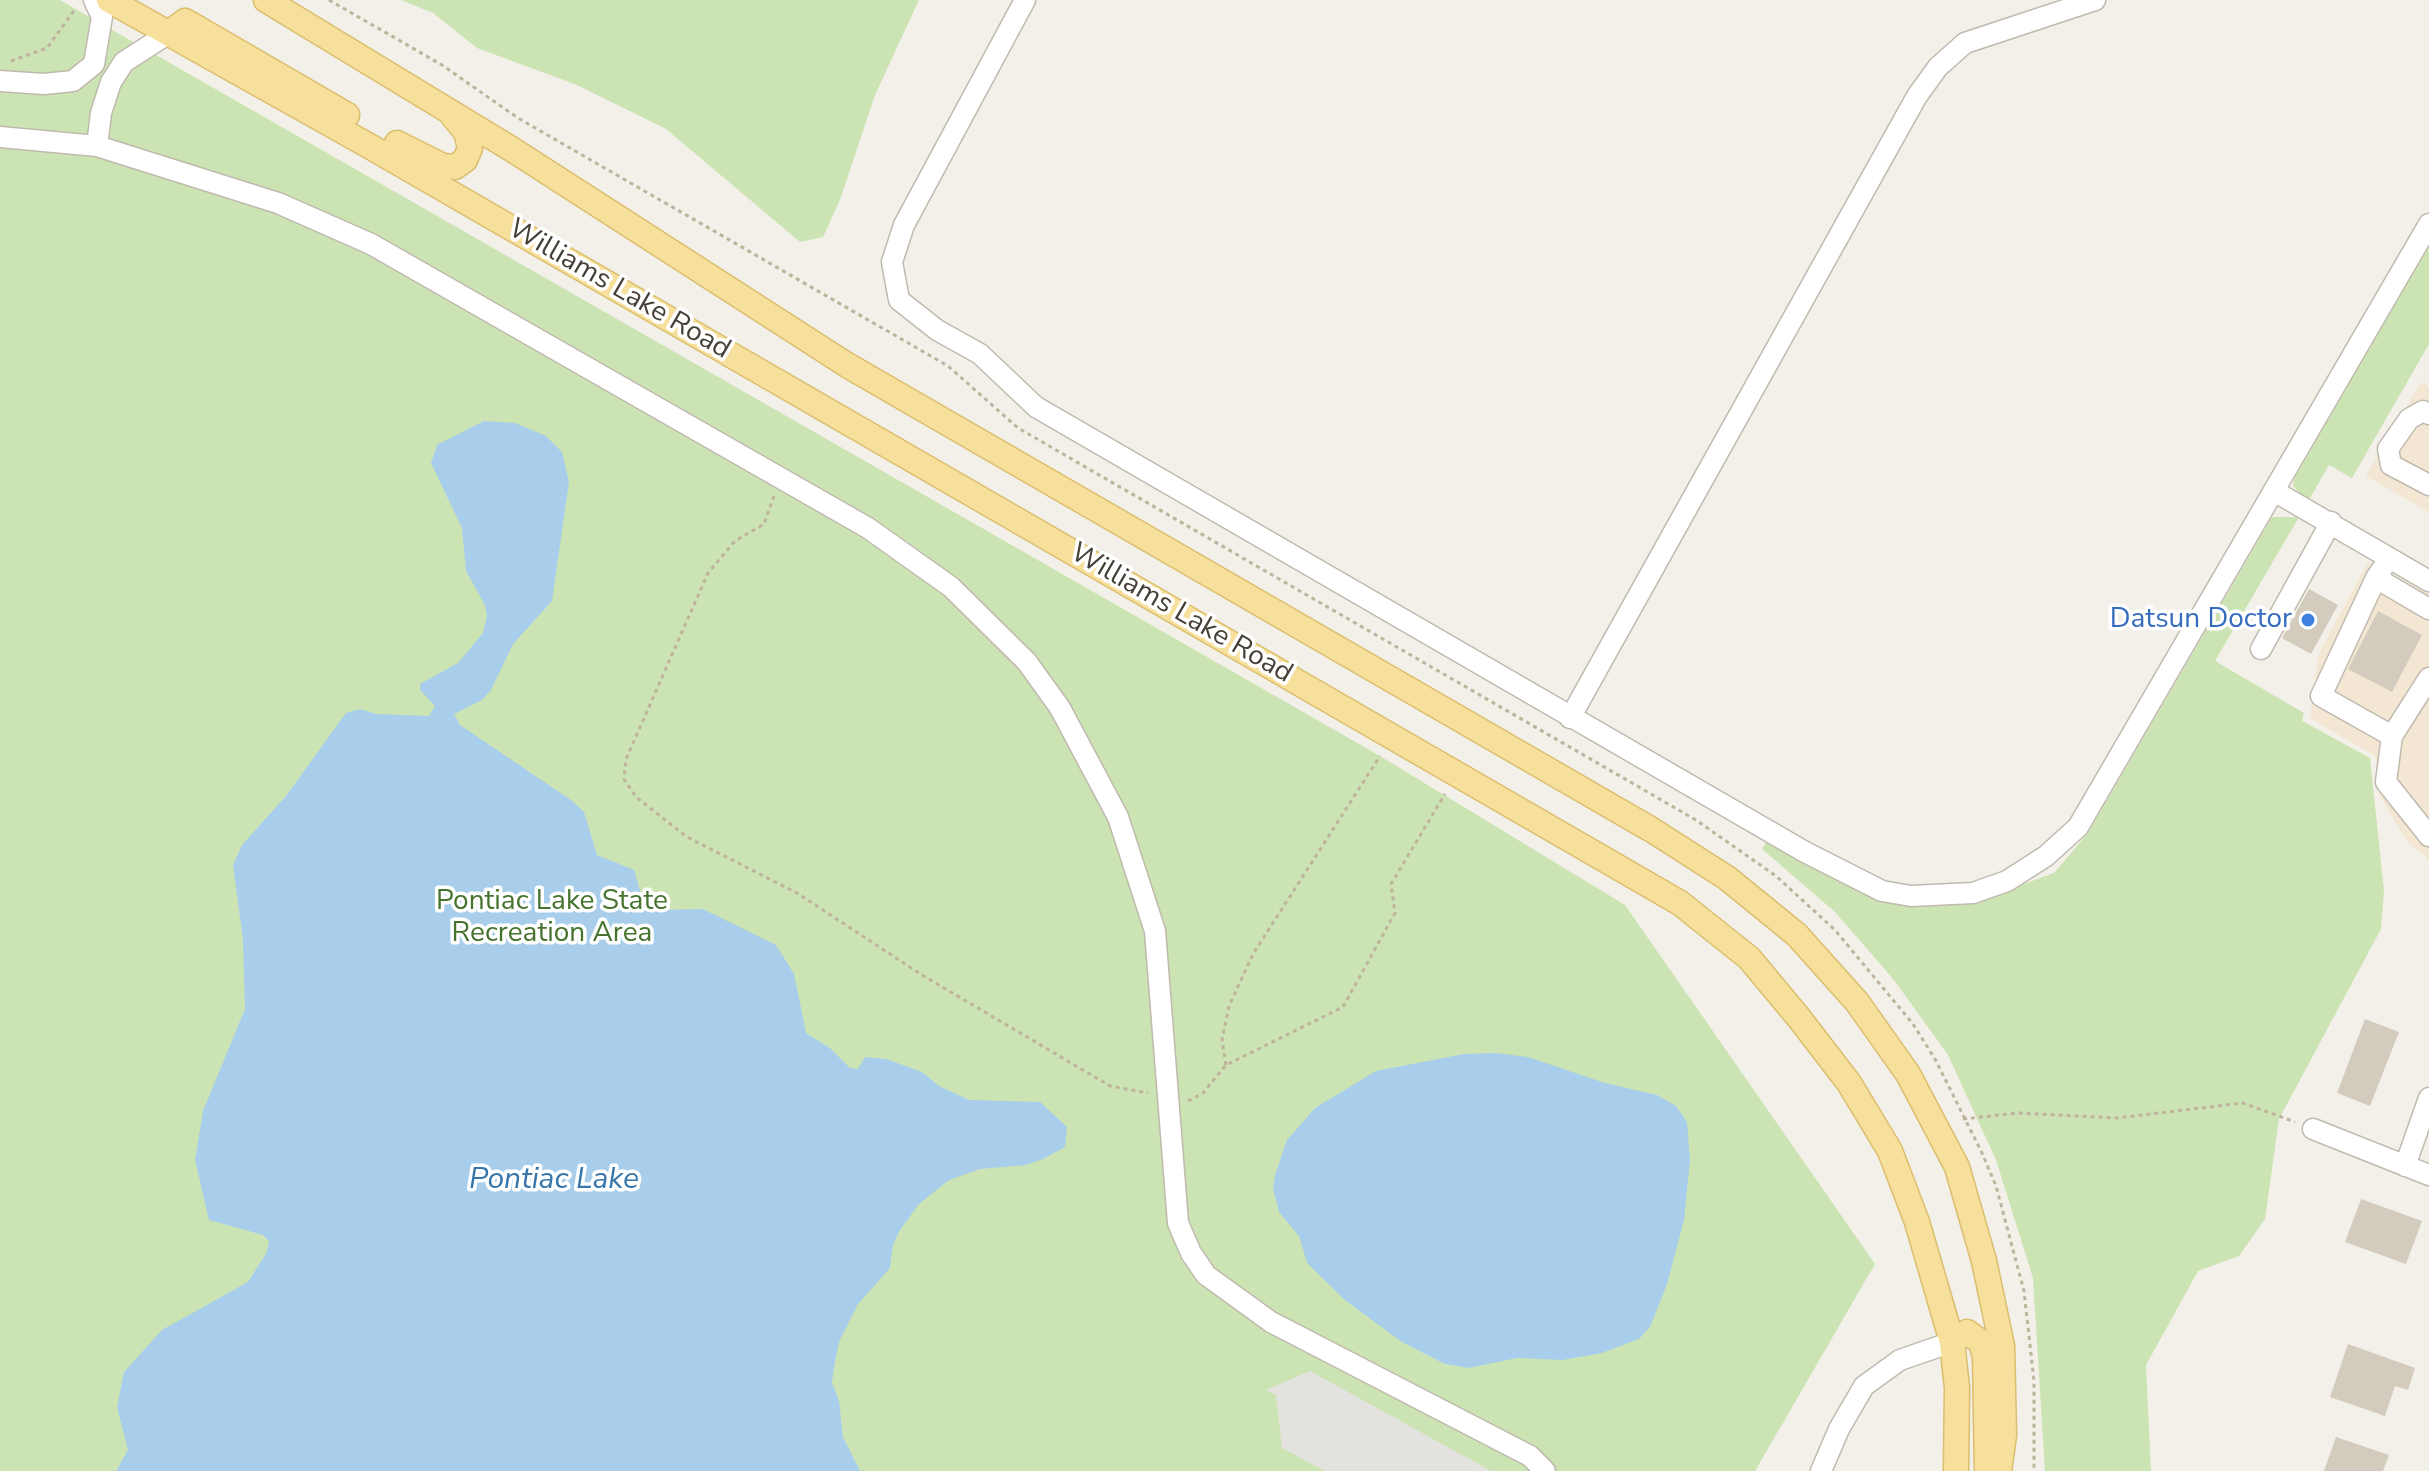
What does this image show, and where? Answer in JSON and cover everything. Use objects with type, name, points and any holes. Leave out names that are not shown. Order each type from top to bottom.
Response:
[{"type":"main road","name":"Williams Lake Road","points":[[109,0],[1680,903],[1749,958],[1799,1018],[1865,1110],[1890,1151],[1917,1222],[1952,1342],[1957,1388],[1958,1471]]},
{"type":"main road","name":"Williams Lake Road","points":[[266,0],[448,110],[847,365],[1652,830],[1727,878],[1797,935],[1857,1002],[1908,1074],[1957,1167],[1984,1261],[2002,1346],[2004,1435],[1999,1471]]},
{"type":"main road","points":[[169,33],[185,21],[417,155],[443,166],[455,167],[465,160],[470,148],[466,132],[448,110]]},
{"type":"main road","points":[[1952,1342],[1967,1332],[1981,1342],[1985,1357],[1987,1471]]},
{"type":"street","points":[[1025,0],[904,225],[892,262],[899,300],[937,330],[980,354],[1036,407],[1570,718],[1805,852],[1882,891],[1933,897],[1973,893],[1993,886],[2046,856],[2078,827],[2429,224]]},
{"type":"street","points":[[1570,718],[1909,109],[1938,67],[1965,43],[2095,0]]},
{"type":"street","points":[[0,81],[44,84],[73,81],[94,64],[102,17],[85,4]]},
{"type":"street","points":[[97,146],[101,113],[111,82],[124,62],[169,33]]},
{"type":"street","points":[[0,137],[97,146],[265,198],[371,244],[868,528],[951,587],[1027,662],[1060,708],[1118,817],[1155,931],[1178,1223],[1191,1253],[1206,1275],[1271,1322],[1530,1456],[1545,1471]]},
{"type":"street","points":[[2429,414],[2423,411],[2409,419],[2388,449],[2391,465],[2429,485]]},
{"type":"street","points":[[2274,491],[2429,581]]},
{"type":"street","points":[[2261,649],[2331,522]]},
{"type":"street","points":[[2389,557],[2376,578],[2321,696],[2392,736]]},
{"type":"street","points":[[2376,578],[2429,609]]},
{"type":"street","points":[[2429,678],[2392,736],[2386,782],[2429,836]]},
{"type":"street","points":[[2405,1166],[2429,1098]]},
{"type":"street","points":[[2313,1129],[2429,1175]]},
{"type":"street","points":[[1821,1471],[1839,1429],[1864,1386],[1900,1360],[1952,1342]]},
{"type":"path","points":[[0,61],[17,60],[47,48],[85,4]]},
{"type":"path","points":[[780,477],[764,524],[735,541],[708,573],[626,759],[624,779],[636,797],[687,837],[797,893],[922,975],[1110,1086],[1152,1093],[1170,1100],[1203,1093],[1226,1065],[1343,1007],[1395,913],[1391,884],[1445,794]]},
{"type":"path","points":[[1226,1065],[1222,1040],[1229,1006],[1253,954],[1380,756]]},
{"type":"path","points":[[1963,1119],[2018,1113],[2117,1118],[2243,1103],[2313,1129]]},
{"type":"shaded area","points":[[2421,382],[2429,387],[2429,512],[2366,476]]},
{"type":"shaded area","points":[[2368,562],[2421,590],[2429,588],[2429,860],[2407,842],[2380,796],[2376,757],[2310,718],[2319,653]]},
{"type":"shaded area","points":[[1310,1371],[1491,1471],[1325,1471],[1282,1448],[1276,1395],[1266,1390]]},
{"type":"green space","name":"Pontiac Lake State Recreation Area","points":[[0,0],[60,0],[1380,756],[1625,905],[1875,1264],[1755,1471],[0,1471]]},
{"type":"green space","points":[[401,0],[919,0],[875,95],[840,200],[823,237],[800,242],[666,129],[577,85],[477,48],[433,13]]},
{"type":"green space","points":[[2429,244],[2429,344],[2352,478],[2329,465],[2308,502],[2293,486],[2294,479]]},
{"type":"green space","points":[[2272,517],[2299,517],[2215,661],[2304,713],[2302,721],[2370,758],[2384,891],[2381,929],[2279,1119],[2265,1219],[2239,1256],[2198,1271],[2146,1365],[2151,1471],[2045,1471],[2033,1278],[1996,1160],[1948,1055],[1894,980],[1835,912],[1762,849],[1772,832],[1914,902],[1988,897],[2054,873],[2088,833]]},
{"type":"water","name":"Pontiac Lake","points":[[484,421],[515,423],[546,436],[562,452],[569,482],[552,601],[513,644],[491,690],[482,700],[454,714],[460,725],[584,812],[597,855],[634,870],[641,894],[651,905],[659,910],[703,909],[776,945],[794,974],[806,1033],[830,1048],[850,1068],[858,1069],[865,1057],[886,1059],[922,1072],[939,1086],[969,1100],[1040,1102],[1067,1127],[1065,1147],[1043,1159],[1026,1165],[980,1169],[949,1180],[919,1204],[900,1230],[893,1245],[890,1268],[858,1304],[839,1342],[834,1367],[832,1383],[839,1401],[843,1437],[860,1471],[116,1471],[128,1450],[117,1407],[124,1372],[162,1330],[248,1282],[267,1252],[269,1241],[263,1235],[209,1220],[195,1160],[203,1111],[245,1009],[243,940],[233,865],[242,845],[286,796],[346,713],[360,709],[376,714],[429,716],[435,706],[420,690],[420,684],[458,663],[483,633],[487,616],[485,605],[466,571],[462,528],[431,463],[437,445]]},
{"type":"water","points":[[1496,1053],[1528,1057],[1605,1083],[1657,1095],[1676,1106],[1687,1122],[1690,1160],[1684,1220],[1667,1284],[1650,1327],[1639,1339],[1602,1353],[1563,1360],[1517,1358],[1469,1368],[1445,1364],[1402,1342],[1346,1301],[1307,1263],[1299,1236],[1279,1212],[1273,1189],[1287,1140],[1315,1108],[1376,1071],[1464,1054]]},
{"type":"building","name":"Datsun Doctor","points":[[2309,589],[2338,605],[2311,654],[2282,638]]},
{"type":"building","points":[[2378,611],[2422,635],[2392,692],[2348,669]]},
{"type":"building","points":[[2365,1019],[2399,1032],[2370,1106],[2337,1093]]},
{"type":"building","points":[[2361,1199],[2422,1221],[2406,1264],[2345,1242]]},
{"type":"building","points":[[2348,1344],[2415,1368],[2408,1390],[2395,1386],[2385,1416],[2330,1397]]},
{"type":"building","points":[[2336,1437],[2389,1455],[2383,1471],[2324,1471]]},
{"type":"place","name":"Datsun Doctor","points":[[2308,620]]}]
